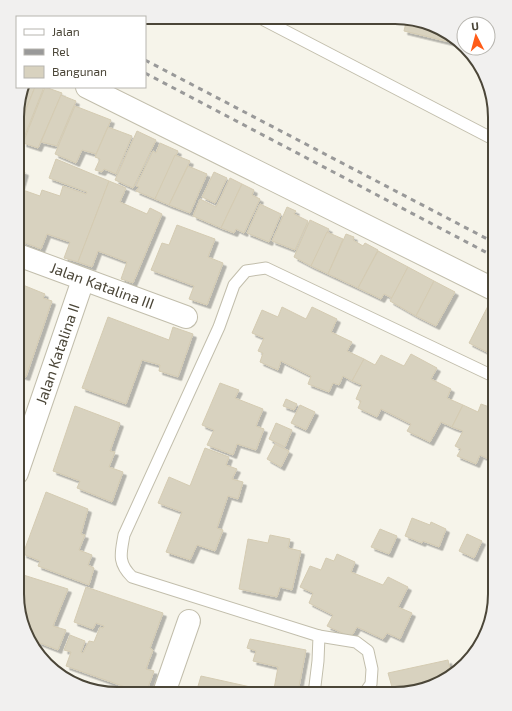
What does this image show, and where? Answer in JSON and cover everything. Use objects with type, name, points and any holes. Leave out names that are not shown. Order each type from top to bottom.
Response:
[{"type":"street","points":[[89,88],[488,287]]},
{"type":"street","name":"Jalan Katalina III","points":[[24,257],[186,317]]},
{"type":"street","name":"Jalan Katalina II","points":[[24,453],[83,280]]},
{"type":"street","points":[[166,687],[189,622]]},
{"type":"lane","points":[[272,24],[488,136]]},
{"type":"lane","points":[[369,687],[371,684],[372,669],[368,652],[356,642],[319,636],[132,576],[124,569],[121,554],[124,535],[219,327],[234,285],[246,271],[266,268],[488,374]]},
{"type":"lane","points":[[315,687],[319,636]]},
{"type":"building","points":[[405,25],[431,31],[442,36],[450,42],[404,31]]},
{"type":"building","points":[[29,88],[35,88],[24,113]]},
{"type":"building","points":[[35,88],[44,88],[25,135],[24,113]]},
{"type":"building","points":[[45,88],[62,93],[38,148],[24,143]]},
{"type":"building","points":[[61,95],[76,101],[57,146],[41,142]]},
{"type":"building","points":[[75,106],[111,120],[96,154],[82,150],[76,163],[55,154]]},
{"type":"building","points":[[108,127],[132,136],[116,174],[104,169],[102,172],[95,170],[100,159],[95,157]]},
{"type":"building","points":[[137,131],[156,140],[133,188],[115,180]]},
{"type":"building","points":[[160,143],[178,151],[155,199],[136,191],[139,187],[136,186],[153,151],[156,153]]},
{"type":"building","points":[[175,155],[190,161],[169,205],[155,199]]},
{"type":"building","points":[[56,159],[109,181],[78,262],[64,258],[70,242],[47,234],[41,249],[24,242],[24,190],[40,196],[42,190],[60,196],[63,186],[86,194],[87,192],[49,178]]},
{"type":"building","points":[[188,166],[207,174],[190,213],[169,205]]},
{"type":"building","points":[[214,172],[227,178],[215,203],[202,197]]},
{"type":"building","points":[[230,178],[242,184],[221,228],[193,216],[200,199],[216,207]]},
{"type":"building","points":[[109,181],[126,188],[120,202],[147,214],[150,208],[162,214],[133,283],[121,279],[127,262],[98,251],[92,267],[78,262]]},
{"type":"building","points":[[242,184],[254,190],[252,195],[260,199],[244,233],[236,229],[234,233],[221,228]]},
{"type":"building","points":[[260,204],[281,214],[269,242],[247,233]]},
{"type":"building","points":[[287,207],[296,211],[294,214],[308,221],[295,250],[272,241]]},
{"type":"building","points":[[310,220],[329,229],[311,266],[294,257]]},
{"type":"building","points":[[177,225],[215,239],[208,257],[223,263],[207,305],[189,299],[194,286],[151,270],[162,243],[169,245]]},
{"type":"building","points":[[327,232],[343,239],[328,274],[311,266]]},
{"type":"building","points":[[346,234],[354,237],[353,240],[363,246],[365,243],[378,250],[358,288],[328,274]]},
{"type":"building","points":[[378,251],[408,267],[392,298],[384,294],[381,299],[358,288]]},
{"type":"building","points":[[408,267],[434,281],[416,316],[390,301]]},
{"type":"building","points":[[434,281],[455,292],[436,326],[416,316]]},
{"type":"building","points":[[24,285],[45,294],[43,298],[52,301],[26,377],[24,376]]},
{"type":"building","points":[[488,306],[488,352],[469,343]]},
{"type":"building","points":[[282,307],[306,319],[312,307],[337,319],[331,332],[352,342],[347,351],[364,359],[352,381],[343,376],[339,385],[333,383],[329,392],[308,384],[311,376],[281,361],[278,370],[260,362],[263,353],[258,351],[264,338],[252,333],[262,310],[278,317]]},
{"type":"building","points":[[108,317],[169,340],[173,327],[193,334],[178,377],[159,371],[160,365],[142,360],[126,404],[82,388]]},
{"type":"building","points":[[411,354],[437,368],[431,379],[451,389],[447,398],[463,405],[452,427],[441,422],[430,442],[407,431],[411,424],[381,409],[377,417],[358,408],[361,401],[356,399],[362,385],[352,381],[364,359],[375,365],[381,355],[404,366]]},
{"type":"building","points":[[220,383],[239,390],[235,398],[263,409],[256,426],[264,429],[256,450],[237,444],[233,455],[207,445],[214,430],[202,425]]},
{"type":"building","points":[[286,399],[297,404],[294,410],[283,406]]},
{"type":"building","points":[[481,404],[488,406],[488,459],[480,455],[476,464],[457,456],[461,449],[455,446],[463,431],[452,427],[463,405],[478,412]]},
{"type":"building","points":[[300,405],[315,412],[306,430],[291,423]]},
{"type":"building","points":[[75,406],[120,423],[110,451],[115,452],[109,467],[123,472],[112,502],[77,488],[80,481],[53,471]]},
{"type":"building","points":[[276,423],[292,430],[285,447],[269,439]]},
{"type":"building","points":[[275,444],[289,451],[281,467],[267,459]]},
{"type":"building","points":[[205,448],[229,457],[226,465],[237,469],[232,479],[243,482],[238,499],[228,496],[217,528],[223,530],[215,551],[197,545],[190,560],[166,552],[182,512],[158,503],[169,477],[190,486]]},
{"type":"building","points":[[46,492],[88,509],[81,534],[85,535],[79,550],[92,555],[88,565],[94,568],[89,585],[38,566],[40,561],[24,554]]},
{"type":"building","points":[[412,518],[430,525],[431,522],[446,529],[439,547],[423,541],[422,543],[405,536]]},
{"type":"building","points":[[380,529],[397,536],[389,554],[371,547]]},
{"type":"building","points":[[467,534],[482,541],[474,558],[459,551]]},
{"type":"building","points":[[270,535],[290,539],[288,548],[301,551],[292,590],[280,587],[277,597],[239,589],[248,539],[268,543]]},
{"type":"building","points":[[337,554],[355,562],[351,572],[383,585],[388,577],[408,587],[398,607],[412,613],[400,639],[387,633],[383,639],[357,627],[351,637],[327,626],[333,615],[309,603],[313,593],[300,587],[310,566],[321,570],[326,558],[334,561]]},
{"type":"building","points":[[24,575],[68,589],[53,626],[66,630],[58,650],[38,642],[29,624],[25,606]]},
{"type":"building","points":[[86,587],[163,613],[150,648],[153,650],[146,669],[154,671],[148,687],[125,687],[66,666],[71,652],[64,650],[70,635],[85,641],[81,652],[83,653],[89,641],[94,642],[100,627],[103,628],[104,626],[96,623],[93,629],[74,622]]},
{"type":"building","points":[[250,639],[306,650],[299,687],[274,687],[278,667],[253,661],[256,651],[247,648]]},
{"type":"building","points":[[448,660],[450,669],[425,682],[401,687],[392,687],[388,673]]},
{"type":"building","points":[[201,676],[250,687],[198,687]]},
{"type":"railway","points":[[146,61],[488,239]]},
{"type":"railway","points":[[146,74],[488,253]]}]
